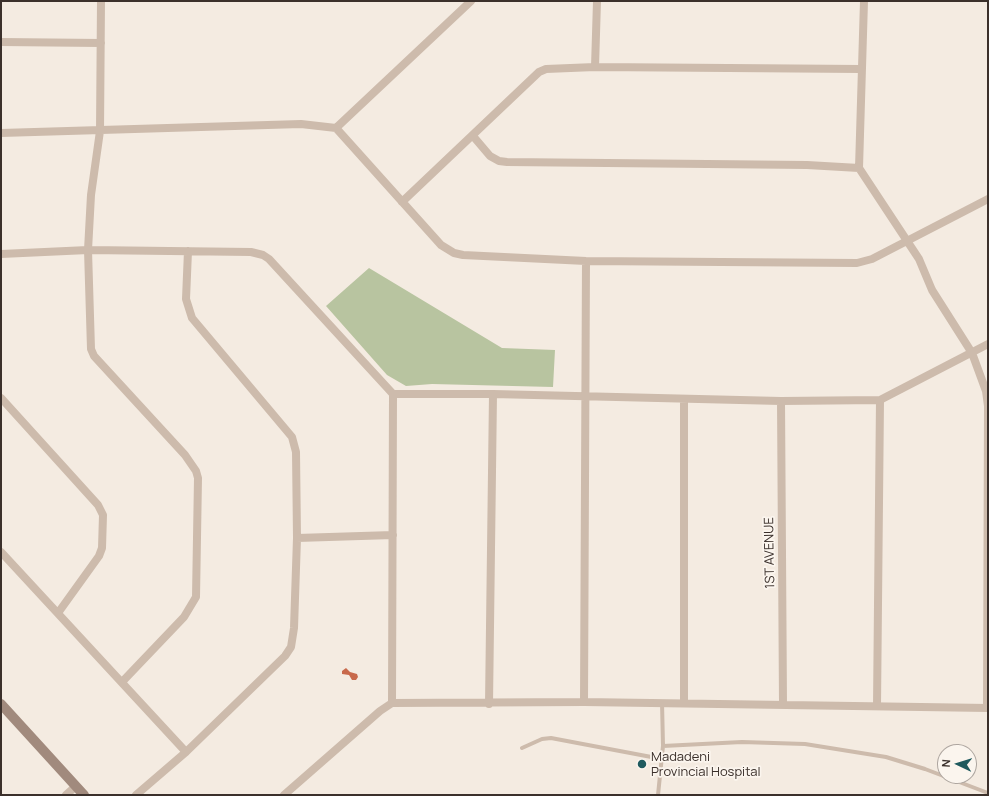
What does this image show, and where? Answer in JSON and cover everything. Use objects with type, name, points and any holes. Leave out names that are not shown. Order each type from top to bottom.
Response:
[{"type":"street","points":[[101,1],[100,131],[90,195],[88,250],[90,343],[94,356],[185,455],[196,471],[198,478],[196,597],[184,617],[122,682]]},
{"type":"street","points":[[336,128],[471,1]]},
{"type":"street","points":[[595,67],[597,1]]},
{"type":"street","points":[[284,795],[380,711],[392,703],[488,704],[662,702],[988,708],[988,406],[986,391],[972,353],[950,321],[932,290],[919,259],[906,242],[859,168],[864,1]]},
{"type":"street","points":[[1,42],[101,43]]},
{"type":"street","points":[[402,202],[539,72],[554,67],[861,69]]},
{"type":"street","points":[[1,133],[301,124],[336,128],[442,245],[454,253],[463,255],[586,261],[857,263],[872,259],[988,199]]},
{"type":"street","points":[[473,136],[490,156],[499,161],[507,162],[807,165],[859,168]]},
{"type":"street","points":[[1,254],[88,250],[251,252],[269,259],[393,394],[392,703]]},
{"type":"street","points":[[136,795],[186,752],[285,656],[292,647],[294,628],[297,538],[296,452],[292,437],[192,318],[186,306],[188,251]]},
{"type":"street","points":[[584,702],[584,397],[586,261]]},
{"type":"street","points":[[393,394],[493,394],[780,402],[880,400],[988,344]]},
{"type":"street","points":[[488,704],[493,394]]},
{"type":"street","points":[[1,398],[98,505],[103,515],[102,548],[99,556],[58,613]]},
{"type":"street","points":[[684,399],[684,703]]},
{"type":"street","points":[[877,706],[880,400]]},
{"type":"street","name":"1ST AVENUE","points":[[780,402],[783,704]]},
{"type":"street","points":[[297,538],[393,535]]},
{"type":"street","points":[[1,552],[186,752]]},
{"type":"street","points":[[1,704],[84,795]]},
{"type":"street","points":[[66,795],[76,786]]},
{"type":"lane","points":[[658,795],[663,746],[662,702]]},
{"type":"lane","points":[[522,748],[542,739],[561,739],[662,758]]},
{"type":"lane","points":[[663,746],[749,743],[805,744],[886,757],[925,769],[988,792]]},
{"type":"green space","points":[[369,268],[502,348],[555,350],[553,387],[432,384],[406,386],[387,375],[326,306]]},
{"type":"building","points":[[346,668],[350,672],[357,674],[358,677],[356,680],[352,680],[349,675],[342,674],[342,671]]},
{"type":"place","name":"Madadeni Provincial Hospital","points":[[642,764]]}]
